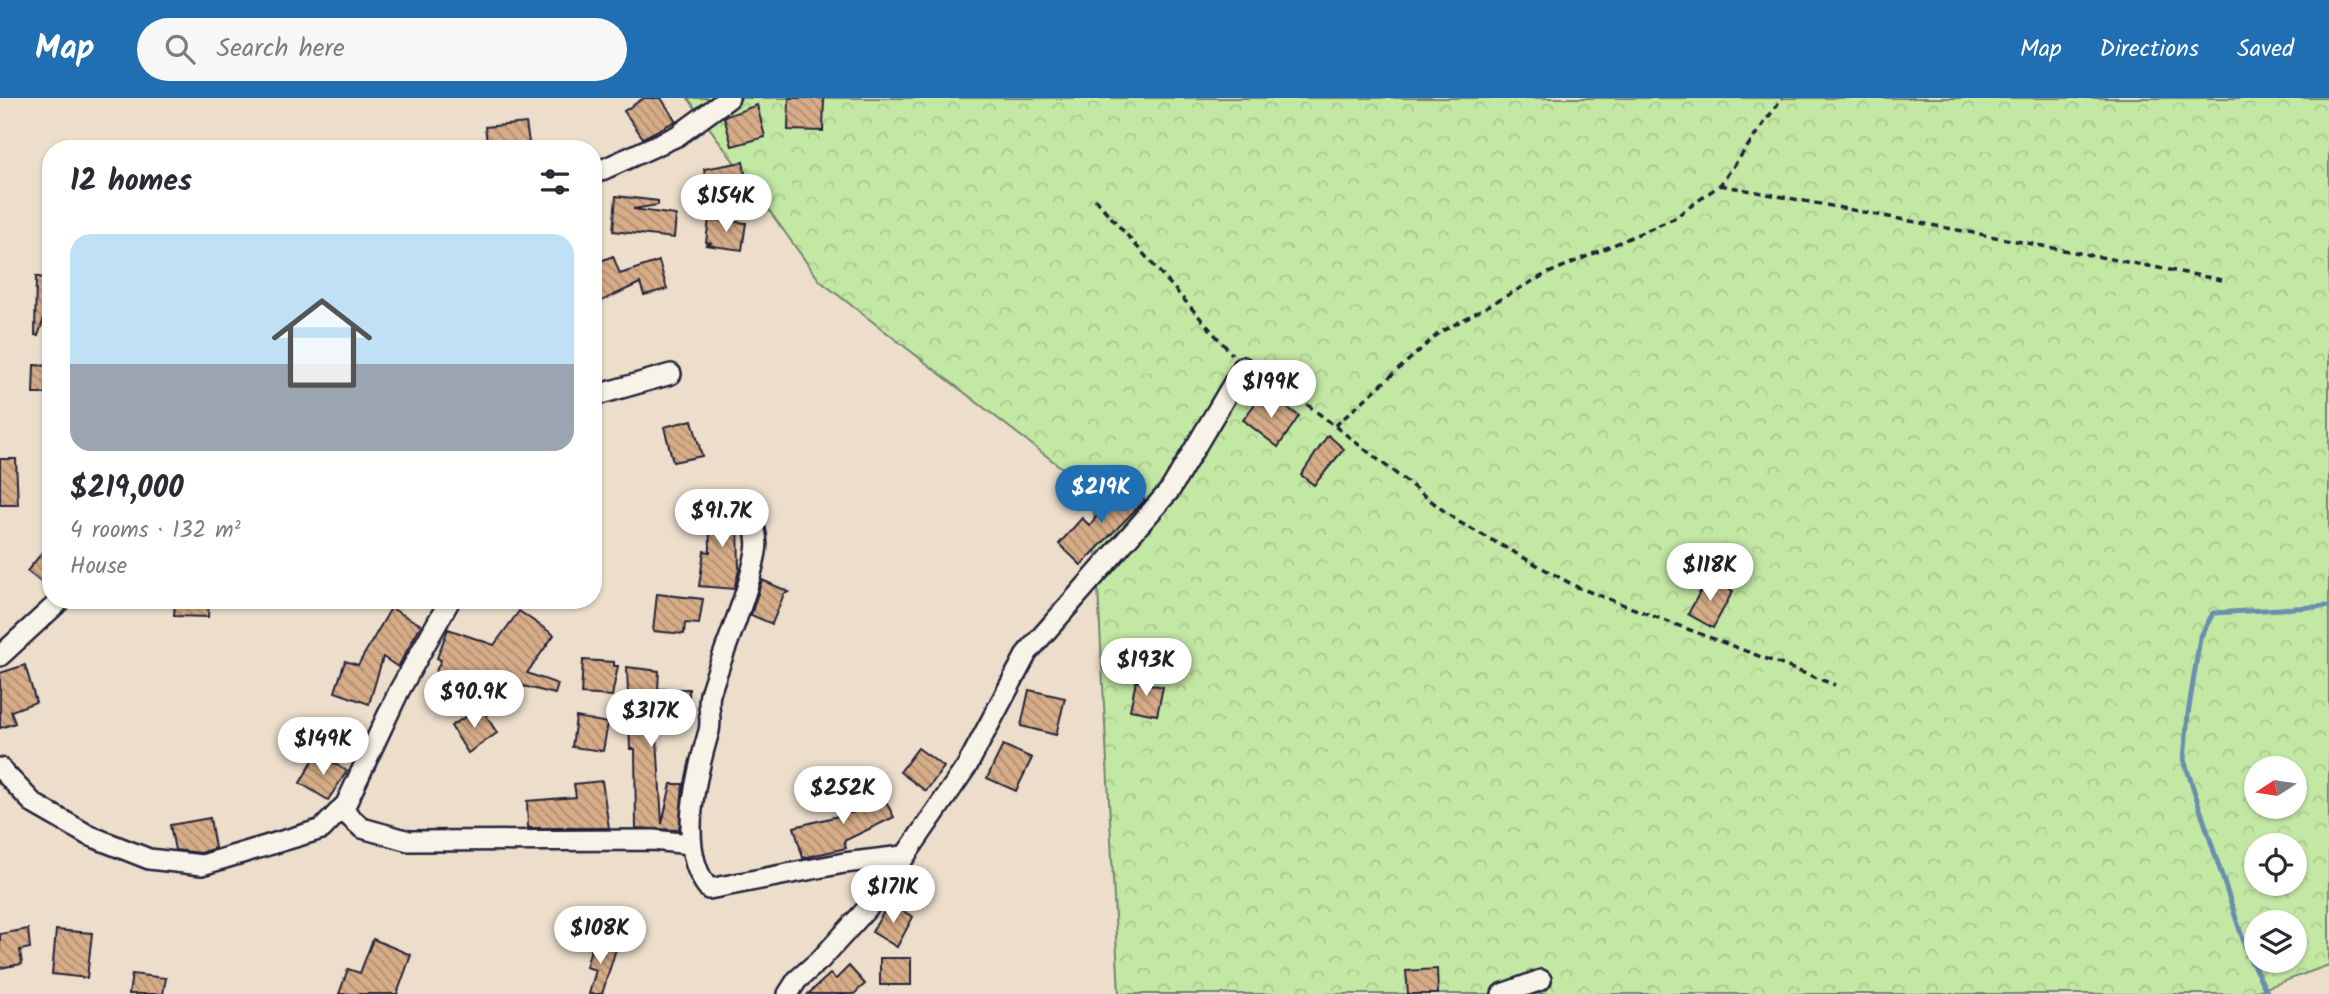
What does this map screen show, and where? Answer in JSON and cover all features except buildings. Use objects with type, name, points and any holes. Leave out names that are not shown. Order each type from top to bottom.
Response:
[{"type":"street","points":[[602,170],[677,136],[729,98]]},
{"type":"street","points":[[788,994],[797,980],[821,960],[874,901],[967,766],[1027,653],[1170,490],[1243,367]]},
{"type":"street","points":[[602,393],[671,374]]},
{"type":"street","points":[[745,506],[754,522],[756,550],[709,698],[710,728],[700,755],[690,844],[699,876],[709,889],[844,863],[903,856]]},
{"type":"street","points":[[0,656],[51,609]]},
{"type":"street","points":[[0,768],[34,804],[88,835],[149,859],[202,865],[322,829],[341,809],[399,691],[445,609]]},
{"type":"street","points":[[341,809],[362,828],[409,841],[653,840],[690,844]]},
{"type":"street","points":[[1502,994],[1541,980]]},
{"type":"path","points":[[1335,426],[1439,333],[1544,275],[1673,219],[1720,185],[1782,98]]},
{"type":"path","points":[[1720,185],[2222,280]]},
{"type":"path","points":[[1094,199],[1243,367],[1268,374],[1457,521],[1577,587],[1835,685]]},
{"type":"green space","points":[[688,98],[2329,98],[2329,965],[2307,973],[2307,910],[2244,910],[2244,973],[2307,973],[2249,994],[1119,994],[1093,492],[820,281]]},
{"type":"waterway","points":[[2268,994],[2248,955],[2184,760],[2188,714],[2200,638],[2213,613],[2329,606]]}]
